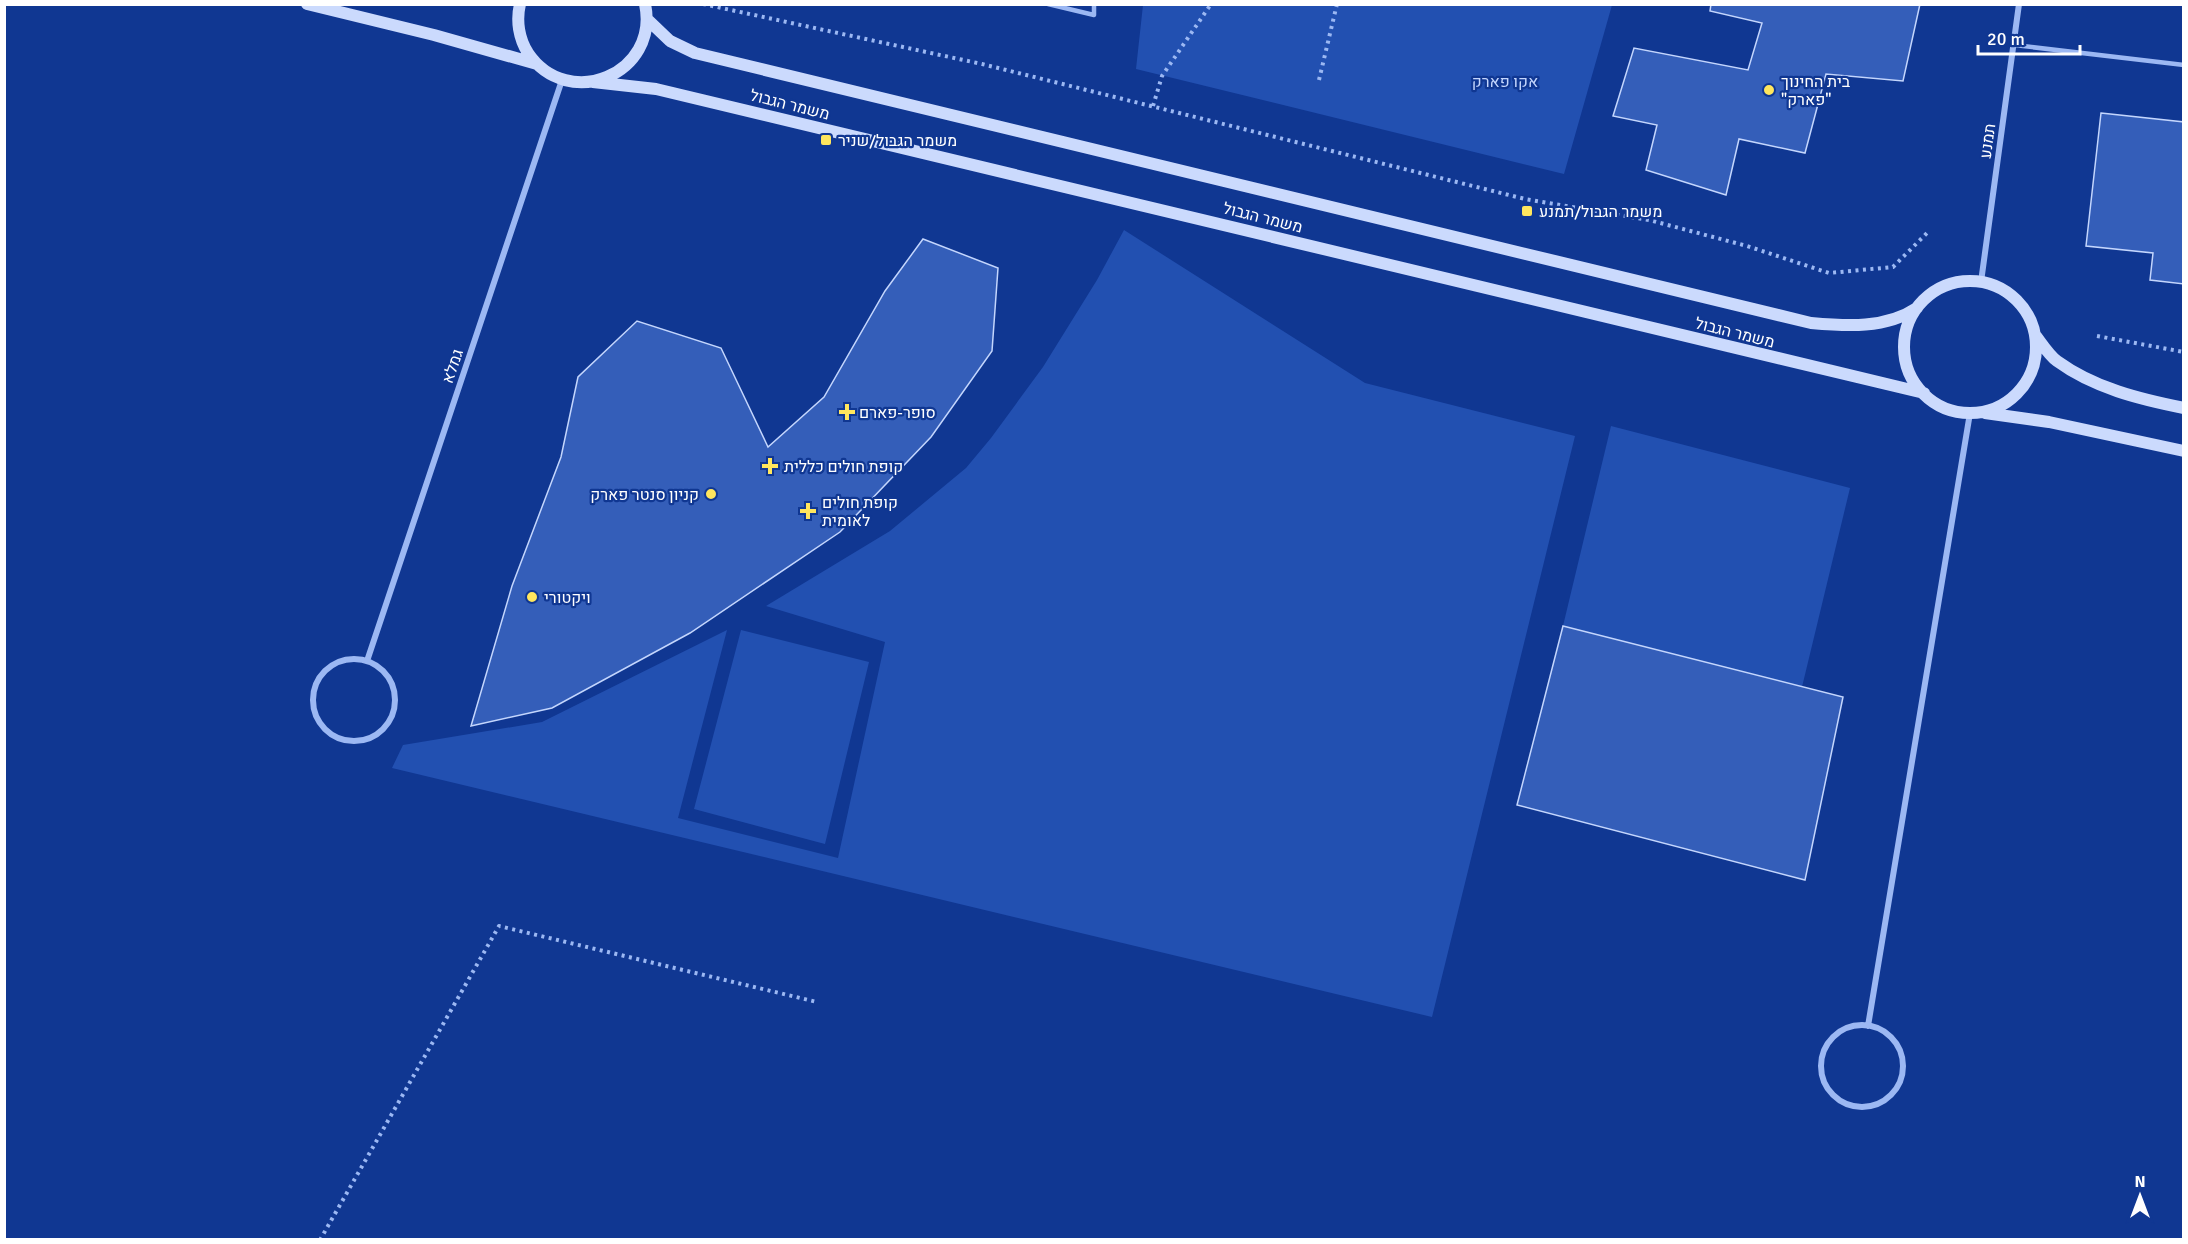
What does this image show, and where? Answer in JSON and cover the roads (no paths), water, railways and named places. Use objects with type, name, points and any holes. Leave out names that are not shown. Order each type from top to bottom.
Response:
[{"type":"main road","points":[[307,4],[434,35],[537,64]]},
{"type":"main road","points":[[520,4],[518,19],[525,48],[537,64],[552,76],[562,80]]},
{"type":"main road","points":[[593,82],[612,76],[628,64],[639,48],[646,29],[645,4]]},
{"type":"main road","name":"משמר הגבול","points":[[647,19],[670,41],[695,53],[1803,321],[1837,326],[1873,324],[1904,316],[1917,308]]},
{"type":"main road","name":"משמר הגבול","points":[[562,80],[656,89],[1924,393]]},
{"type":"main road","points":[[1976,412],[2010,400],[2024,386],[2033,368],[2037,347],[2036,336],[2029,316],[2017,301],[2001,289],[1981,282],[1959,282],[1931,294],[1917,308],[1907,326],[1905,357],[1911,377],[1931,400],[1949,409],[2049,422],[2184,451]]},
{"type":"main road","points":[[2036,336],[2056,360],[2091,381],[2144,400],[2184,408]]},
{"type":"street","name":"תמנע","points":[[1981,282],[2019,4]]},
{"type":"street","name":"גמלא","points":[[367,661],[562,80]]},
{"type":"street","points":[[1869,1026],[1976,412]]},
{"type":"street","points":[[354,659],[367,661],[383,671],[390,681],[394,693],[393,712],[383,728],[373,736],[354,740],[341,738],[325,728],[318,718],[314,706],[315,687],[325,671],[335,663],[354,659]]},
{"type":"street","points":[[1856,1026],[1869,1026],[1881,1030],[1894,1042],[1902,1059],[1902,1072],[1898,1084],[1886,1099],[1869,1106],[1856,1106],[1838,1099],[1829,1089],[1823,1079],[1822,1059],[1829,1042],[1838,1033],[1856,1026]]},
{"type":"lane","points":[[1048,4],[1094,15],[1094,4]]},
{"type":"lane","points":[[2014,45],[2184,65]]},
{"type":"place","name":"בית החינוך \"פארק\"","points":[[1769,90]]},
{"type":"place","name":"משמר הגבול/שניר","points":[[826,140]]},
{"type":"place","name":"משמר הגבול/תמנע","points":[[1527,211]]},
{"type":"place","name":"סופר-פארם","points":[[847,412]]},
{"type":"place","name":"קופת חולים כללית","points":[[770,466]]},
{"type":"place","name":"קניון סנטר פארק","points":[[711,494]]},
{"type":"place","name":"קופת חולים לאומית","points":[[808,511]]},
{"type":"place","name":"ויקטורי","points":[[532,597]]},
{"type":"park label","name":"אקו פארק","points":[[1505,81]]}]
